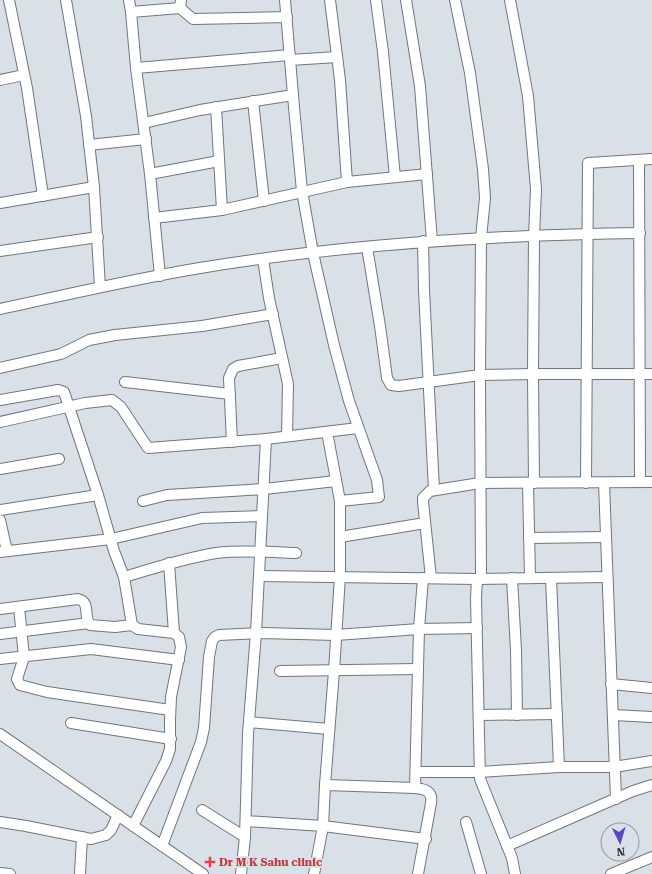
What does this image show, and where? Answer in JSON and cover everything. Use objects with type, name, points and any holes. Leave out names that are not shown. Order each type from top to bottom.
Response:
[{"type":"street","points":[[66,0],[86,116],[94,187],[100,287]]},
{"type":"street","points":[[130,0],[136,68],[150,174],[160,276]]},
{"type":"street","points":[[285,0],[302,191],[334,345],[349,401],[377,480],[379,497],[340,501]]},
{"type":"street","points":[[330,0],[340,80],[347,182]]},
{"type":"street","points":[[376,0],[384,52],[395,177]]},
{"type":"street","points":[[406,0],[420,86],[427,174],[428,241],[424,290],[434,490]]},
{"type":"street","points":[[455,0],[470,73],[483,170],[485,198],[481,238],[480,483],[477,628],[480,779],[512,858],[515,874]]},
{"type":"street","points":[[510,0],[528,96],[536,189],[529,538],[530,578]]},
{"type":"street","points":[[131,12],[180,4],[193,20],[287,17]]},
{"type":"street","points":[[8,5],[24,76],[43,196]]},
{"type":"street","points":[[136,68],[290,58],[337,57]]},
{"type":"street","points":[[0,80],[24,76]]},
{"type":"street","points":[[144,123],[216,107],[293,95]]},
{"type":"street","points":[[253,101],[264,201]]},
{"type":"street","points":[[216,107],[222,210]]},
{"type":"street","points":[[89,146],[146,140]]},
{"type":"street","points":[[586,483],[588,163],[652,159]]},
{"type":"street","points":[[639,160],[640,482]]},
{"type":"street","points":[[150,174],[219,161]]},
{"type":"street","points":[[154,218],[222,210],[347,182],[427,174]]},
{"type":"street","points":[[0,203],[94,187]]},
{"type":"street","points":[[0,310],[100,287],[200,268],[263,259],[428,241],[587,233],[640,232]]},
{"type":"street","points":[[0,251],[98,237]]},
{"type":"street","points":[[367,247],[388,382],[391,385],[394,386],[480,375],[652,374]]},
{"type":"street","points":[[263,259],[288,384],[287,436]]},
{"type":"street","points":[[0,368],[60,354],[89,340],[115,335],[202,326],[273,314]]},
{"type":"street","points":[[232,442],[229,378],[233,370],[238,366],[282,358]]},
{"type":"street","points":[[125,382],[230,394]]},
{"type":"street","points":[[0,400],[61,390],[64,392],[124,577],[132,625]]},
{"type":"street","points":[[0,422],[68,407],[112,400],[121,407],[148,448],[266,439],[358,428]]},
{"type":"street","points":[[314,874],[323,826],[340,576],[340,501],[327,432]]},
{"type":"street","points":[[241,874],[246,821],[249,722],[256,633],[266,439]]},
{"type":"street","points":[[0,469],[59,459]]},
{"type":"street","points":[[143,501],[167,495],[264,489],[336,481]]},
{"type":"street","points":[[415,788],[419,629],[427,578],[423,498],[425,494],[434,490],[480,483],[652,482]]},
{"type":"street","points":[[604,483],[616,799]]},
{"type":"street","points":[[0,510],[98,495]]},
{"type":"street","points":[[0,520],[4,551],[111,539],[202,518],[262,516]]},
{"type":"street","points":[[340,537],[425,523]]},
{"type":"street","points":[[529,538],[606,537]]},
{"type":"street","points":[[124,577],[169,563],[216,553],[296,553]]},
{"type":"street","points":[[169,563],[174,633]]},
{"type":"street","points":[[259,576],[479,579],[607,577]]},
{"type":"street","points":[[512,578],[516,650],[517,715]]},
{"type":"street","points":[[551,578],[559,767]]},
{"type":"street","points":[[0,609],[78,599],[84,601],[86,605],[86,618],[92,626],[115,627],[132,625],[138,629],[177,634],[181,641],[179,660],[171,697],[170,749],[166,761],[133,826]]},
{"type":"street","points":[[19,607],[24,657],[17,679],[18,684],[23,687],[81,697],[170,710]]},
{"type":"street","points":[[0,634],[21,630],[89,623]]},
{"type":"street","points":[[162,846],[201,742],[204,728],[209,657],[212,641],[215,637],[219,635],[256,633],[336,635],[419,629],[477,628]]},
{"type":"street","points":[[0,659],[91,648],[179,660]]},
{"type":"street","points":[[280,671],[418,669]]},
{"type":"street","points":[[611,684],[652,688]]},
{"type":"street","points":[[479,715],[557,714]]},
{"type":"street","points":[[613,715],[652,717]]},
{"type":"street","points":[[249,722],[329,729]]},
{"type":"street","points":[[71,723],[171,739]]},
{"type":"street","points":[[0,734],[203,874]]},
{"type":"street","points":[[416,772],[480,772],[559,767],[614,766],[652,761]]},
{"type":"street","points":[[325,785],[426,789],[431,795],[432,799],[426,839],[418,874]]},
{"type":"street","points":[[507,846],[633,791],[652,785]]},
{"type":"street","points":[[202,810],[245,837]]},
{"type":"street","points":[[0,822],[92,839],[106,835],[111,830],[118,815]]},
{"type":"street","points":[[246,821],[323,826],[426,839]]},
{"type":"street","points":[[466,822],[481,874]]},
{"type":"street","points":[[80,874],[82,837]]},
{"type":"street","points":[[611,874],[631,870],[652,857]]},
{"type":"street","points":[[0,873],[10,874]]},
{"type":"place","name":"Dr M K Sahu clinic","points":[[210,862]]}]
